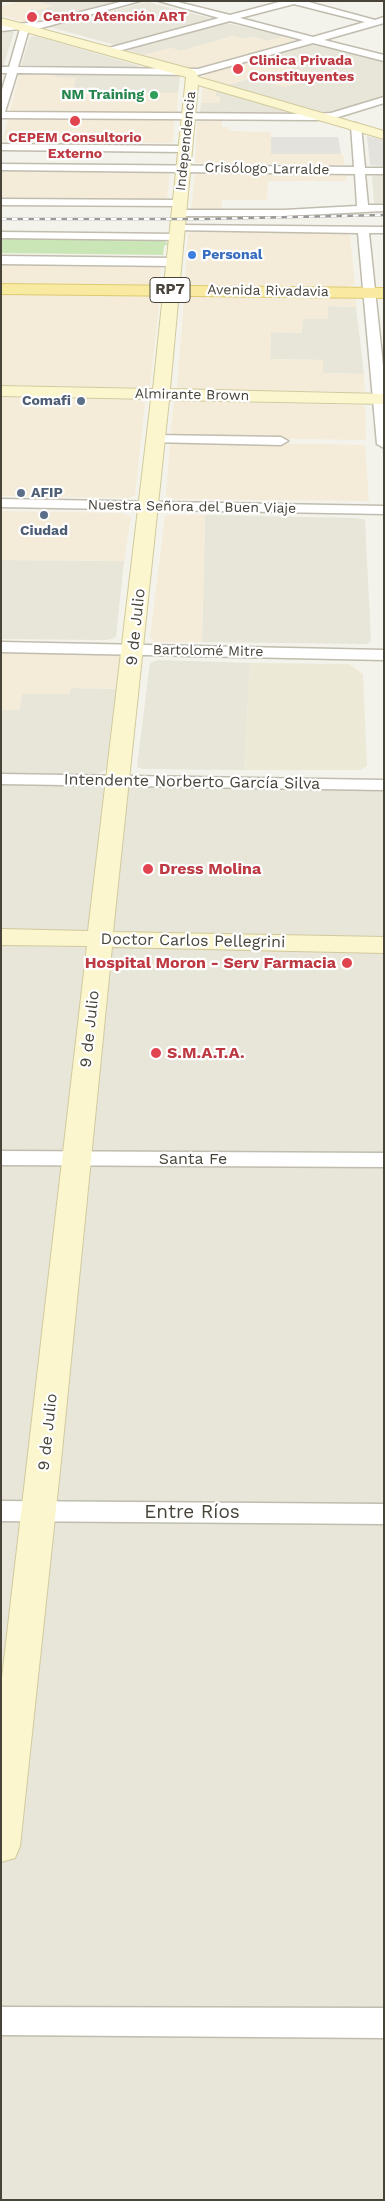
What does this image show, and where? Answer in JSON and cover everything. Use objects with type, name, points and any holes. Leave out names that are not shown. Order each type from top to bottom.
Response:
[{"type":"main road","name":"Avenida Rivadavia","points":[[1,289],[377,293]]},
{"type":"street","points":[[1,28],[25,28],[41,25],[136,1]]},
{"type":"street","points":[[163,1],[384,58]]},
{"type":"street","points":[[108,51],[294,1],[379,21]]},
{"type":"street","points":[[1,21],[108,51],[384,135]]},
{"type":"street","points":[[1,70],[189,76],[379,21]]},
{"type":"street","points":[[1,111],[25,28]]},
{"type":"street","name":"Independencia","points":[[179,208],[188,117],[189,76]]},
{"type":"street","points":[[1,115],[325,117],[384,100]]},
{"type":"street","points":[[356,126],[363,209]]},
{"type":"street","points":[[1,146],[184,148]]},
{"type":"street","name":"Crisólogo Larralde","points":[[1,167],[384,171]]},
{"type":"street","points":[[1,202],[284,213],[384,208]]},
{"type":"street","name":"9 de Julio","points":[[1,1846],[39,1512],[100,939],[120,781],[179,208]]},
{"type":"street","points":[[363,230],[377,293],[384,444]]},
{"type":"street","points":[[1,235],[50,236],[384,230]]},
{"type":"street","points":[[1,251],[50,236]]},
{"type":"street","points":[[1,260],[174,262]]},
{"type":"street","name":"Almirante Brown","points":[[1,391],[382,399]]},
{"type":"street","points":[[154,438],[281,441]]},
{"type":"street","name":"Nuestra Señora del Buen Viaje","points":[[1,503],[384,510]]},
{"type":"street","name":"Bartolomé Mitre","points":[[1,647],[384,655]]},
{"type":"street","name":"Intendente Norberto García Silva","points":[[1,779],[384,785]]},
{"type":"street","name":"Doctor Carlos Pellegrini","points":[[1,937],[384,944]]},
{"type":"street","name":"Santa Fe","points":[[1,1158],[384,1160]]},
{"type":"street","name":"Entre Ríos","points":[[1,1511],[384,1514]]},
{"type":"street","points":[[1,2021],[384,2023]]},
{"type":"shaded area","points":[[22,1],[35,1],[54,6],[27,13],[49,19],[25,22],[1,15],[1,6]]},
{"type":"shaded area","points":[[35,1],[121,1],[49,19],[26,13],[53,6]]},
{"type":"shaded area","points":[[147,2],[214,19],[115,45],[50,27]]},
{"type":"shaded area","points":[[226,23],[285,36],[268,41],[252,37],[244,39],[233,36],[181,51],[171,48],[143,55],[125,49]]},
{"type":"shaded area","points":[[1,31],[14,32],[4,65],[1,66]]},
{"type":"shaded area","points":[[36,36],[140,66],[135,68],[21,65],[30,37]]},
{"type":"shaded area","points":[[233,36],[244,39],[251,37],[268,41],[285,36],[296,40],[195,68],[143,55],[171,48],[181,51]]},
{"type":"shaded area","points":[[311,44],[384,61],[384,98],[330,114],[320,113],[228,85],[251,78],[285,87],[319,76],[256,59]]},
{"type":"shaded area","points":[[256,59],[321,76],[285,87],[251,78],[228,85],[204,78],[204,73]]},
{"type":"shaded area","points":[[24,73],[55,73],[55,77],[76,78],[72,92],[178,93],[177,113],[12,112],[10,111],[19,75]]},
{"type":"shaded area","points":[[55,73],[175,75],[180,77],[178,93],[72,92],[55,77]]},
{"type":"shaded area","points":[[208,88],[216,91],[216,96],[220,96],[219,103],[201,103],[202,89]]},
{"type":"shaded area","points":[[216,91],[292,112],[200,112],[201,103],[219,103],[220,96],[216,96]]},
{"type":"shaded area","points":[[8,120],[171,120],[174,121],[173,143],[7,142],[3,140]]},
{"type":"shaded area","points":[[222,121],[222,127],[228,127],[229,131],[271,132],[271,154],[341,154],[343,155],[345,165],[195,163],[197,122]]},
{"type":"shaded area","points":[[367,136],[384,140],[384,166],[370,165]]},
{"type":"shaded area","points":[[271,137],[338,137],[341,154],[271,154]]},
{"type":"shaded area","points":[[1,170],[167,172],[170,174],[167,198],[165,199],[1,198]]},
{"type":"shaded area","points":[[195,174],[343,174],[346,175],[346,181],[268,181],[267,200],[222,200],[222,211],[194,211],[191,210]]},
{"type":"shaded area","points":[[384,175],[384,204],[374,203],[372,176]]},
{"type":"shaded area","points":[[188,233],[343,233],[350,235],[355,284],[347,287],[188,286],[185,284]]},
{"type":"shaded area","points":[[1,263],[151,265],[161,268],[159,282],[150,285],[1,283]]},
{"type":"shaded area","points":[[1,294],[152,295],[160,297],[150,386],[142,388],[1,385]]},
{"type":"shaded area","points":[[192,296],[352,298],[356,300],[356,307],[328,306],[328,319],[303,319],[302,333],[271,332],[270,359],[323,360],[323,373],[364,374],[365,391],[183,389],[177,387],[184,300]]},
{"type":"shaded area","points":[[328,306],[356,307],[364,374],[323,373],[323,360],[270,359],[271,332],[302,333],[302,319]]},
{"type":"shaded area","points":[[1,397],[139,400],[145,403],[135,496],[128,498],[1,496]]},
{"type":"shaded area","points":[[174,402],[360,405],[365,407],[366,440],[170,437]]},
{"type":"shaded area","points":[[170,441],[365,445],[369,501],[171,499],[166,497]]},
{"type":"shaded area","points":[[1,511],[123,513],[131,517],[124,561],[1,560]]},
{"type":"shaded area","points":[[205,515],[357,518],[365,520],[371,641],[367,644],[202,642]]},
{"type":"shaded area","points":[[205,515],[202,642],[154,642],[150,637],[165,516]]},
{"type":"shaded area","points":[[1,560],[124,561],[116,637],[107,640],[1,639]]},
{"type":"shaded area","points":[[1,651],[116,654],[123,658],[119,689],[71,688],[70,694],[22,694],[19,710],[1,710]]},
{"type":"shaded area","points":[[158,660],[250,663],[244,770],[143,769],[137,767],[150,663]]},
{"type":"shaded area","points":[[250,663],[349,664],[363,674],[367,766],[360,770],[244,770]]},
{"type":"shaded area","points":[[71,688],[119,689],[109,768],[95,775],[1,774],[1,710],[19,710],[22,694],[69,694]]},
{"type":"shaded area","points":[[1,784],[384,790],[384,2200],[1,2200]]},
{"type":"green space","points":[[1,238],[162,240],[169,244],[164,246],[163,255],[1,253]]},
{"type":"railway","points":[[1,219],[203,219],[384,215]]},
{"type":"place","name":"Centro Atención ART","points":[[32,17]]},
{"type":"place","name":"Clinica Privada Constituyentes","points":[[238,69]]},
{"type":"place","name":"NM Training","points":[[154,95]]},
{"type":"place","name":"CEPEM Consultorio Externo","points":[[75,121]]},
{"type":"place","name":"Personal","points":[[192,255]]},
{"type":"place","name":"Comafi","points":[[81,401]]},
{"type":"place","name":"AFIP","points":[[21,493]]},
{"type":"place","name":"Ciudad","points":[[44,515]]},
{"type":"place","name":"Dress Molina","points":[[148,869]]},
{"type":"place","name":"Hospital Moron - Serv Farmacia","points":[[347,963]]},
{"type":"place","name":"S.M.A.T.A.","points":[[156,1053]]}]
